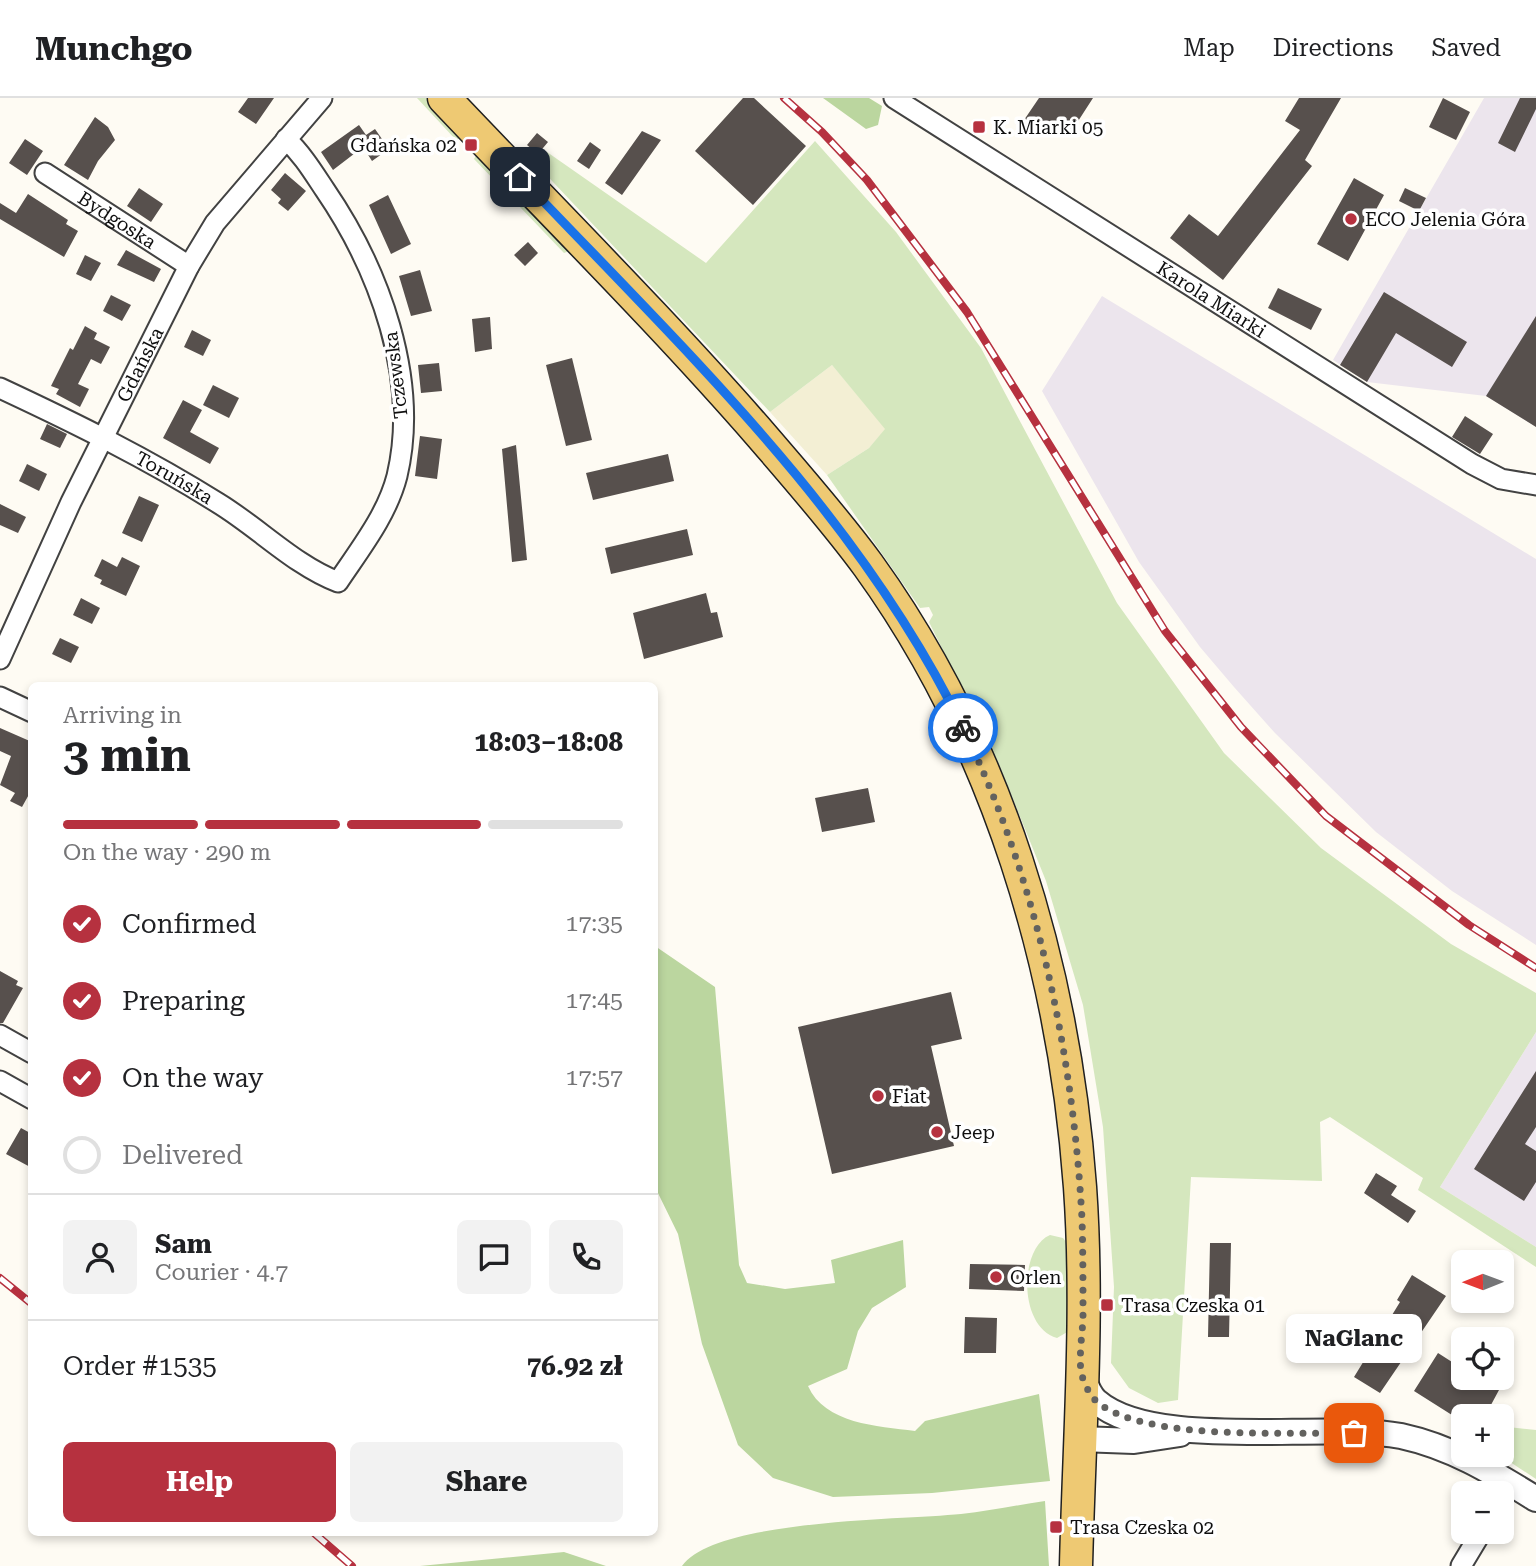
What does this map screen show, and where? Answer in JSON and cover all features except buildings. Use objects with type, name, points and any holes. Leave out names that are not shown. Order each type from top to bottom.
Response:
[{"type":"main road","points":[[444,98],[701,367],[826,511],[887,594],[954,709],[1004,820],[1038,933],[1061,1040],[1080,1185],[1083,1272],[1076,1566]]},
{"type":"street","name":"Gdańska","points":[[0,659],[103,437],[189,266],[215,223],[322,98]]},
{"type":"street","name":"Karola Miarki","points":[[894,98],[1472,464],[1501,479],[1536,485]]},
{"type":"street","name":"Tczewska","points":[[286,139],[298,149],[346,220],[375,276],[396,349],[402,429],[396,478],[377,524],[338,582]]},
{"type":"street","name":"Bydgoska","points":[[45,173],[189,266]]},
{"type":"street","name":"Toruńska","points":[[0,388],[103,437],[176,476],[241,517],[316,574],[338,582]]},
{"type":"street","points":[[0,697],[28,710]]},
{"type":"street","points":[[0,1035],[28,1051]]},
{"type":"street","points":[[0,1081],[28,1097]]},
{"type":"street","points":[[1081,1373],[1096,1401],[1123,1416],[1139,1421],[1195,1431],[1399,1436],[1453,1451],[1493,1481]]},
{"type":"street","points":[[1080,1439],[1096,1423],[1139,1421]]},
{"type":"street","points":[[1080,1439],[1134,1441],[1195,1431]]},
{"type":"street","points":[[1514,1493],[1536,1499]]},
{"type":"street","points":[[1461,1566],[1474,1544]]},
{"type":"shaded area","points":[[1484,98],[1536,98],[1536,427],[1486,396],[1367,382],[1333,360]]},
{"type":"shaded area","points":[[1102,296],[1536,559],[1536,945],[1452,891],[1376,832],[1275,733],[1234,687],[1200,647],[1139,562],[1042,391]]},
{"type":"shaded area","points":[[832,365],[886,429],[869,448],[827,475],[770,412]]},
{"type":"shaded area","points":[[1536,1032],[1536,1247],[1440,1187]]},
{"type":"green space","points":[[417,98],[426,98],[463,137],[456,140]]},
{"type":"green space","points":[[823,98],[869,98],[882,106],[878,125],[866,129]]},
{"type":"green space","points":[[815,141],[896,232],[981,348],[1117,603],[1224,753],[1321,848],[1451,944],[1536,993],[1536,1032],[1440,1187],[1536,1247],[1536,1267],[1514,1250],[1510,1250],[1418,1190],[1423,1178],[1330,1117],[1320,1122],[1322,1181],[1191,1177],[1178,1400],[1158,1403],[1129,1388],[1111,1363],[1114,1287],[1103,1127],[1083,1005],[1046,881],[998,762],[929,622],[933,615],[929,607],[920,608],[827,475],[869,448],[885,429],[832,365],[770,412],[536,164],[547,152],[706,263]]},
{"type":"green space","points":[[478,152],[572,250],[564,253],[474,159]]},
{"type":"green space","points":[[658,948],[715,987],[739,1265],[747,1283],[785,1289],[835,1283],[831,1260],[903,1240],[906,1287],[872,1308],[858,1331],[847,1369],[808,1386],[816,1399],[839,1416],[854,1421],[915,1431],[925,1421],[1039,1394],[1050,1481],[932,1493],[833,1497],[773,1478],[738,1445],[702,1344],[678,1234],[658,1193]]},
{"type":"green space","points":[[1050,1235],[1063,1238],[1069,1246],[1069,1331],[1057,1338],[1044,1331],[1035,1319],[1029,1304],[1027,1287],[1028,1270],[1033,1255],[1040,1243]]},
{"type":"green space","points":[[1514,1428],[1536,1430],[1536,1479],[1514,1465]]},
{"type":"green space","points":[[1045,1501],[1049,1566],[682,1566],[701,1551],[731,1539],[769,1530],[961,1514]]},
{"type":"green space","points":[[564,1552],[606,1566],[420,1566]]},
{"type":"railway","points":[[784,98],[822,132],[867,180],[967,312],[1165,631],[1241,727],[1326,816],[1469,925],[1536,968]]},
{"type":"railway","points":[[0,1278],[28,1301]]},
{"type":"railway","points":[[317,1536],[352,1566]]},
{"type":"way so far","points":[[963,728],[1004,820],[1022,877],[1038,933],[1061,1040],[1080,1185],[1083,1272],[1081,1373],[1090,1394],[1096,1401],[1123,1416],[1195,1431],[1354,1433]]},
{"type":"place","name":"K. Miarki 05","points":[[979,127]]},
{"type":"place","name":"Gdańska 02","points":[[471,145]]},
{"type":"place","name":"ECO Jelenia Góra","points":[[1351,219]]},
{"type":"place","name":"Fiat","points":[[878,1096]]},
{"type":"place","name":"Jeep","points":[[937,1132]]},
{"type":"place","name":"Orlen","points":[[996,1277]]},
{"type":"place","name":"Trasa Czeska 01","points":[[1107,1305]]},
{"type":"place","name":"NaGlanc","points":[[1354,1433]]},
{"type":"place","name":"Trasa Czeska 02","points":[[1056,1527]]},
{"type":"route","points":[[520,177],[701,367],[826,511],[867,563],[907,625],[963,728]]}]
